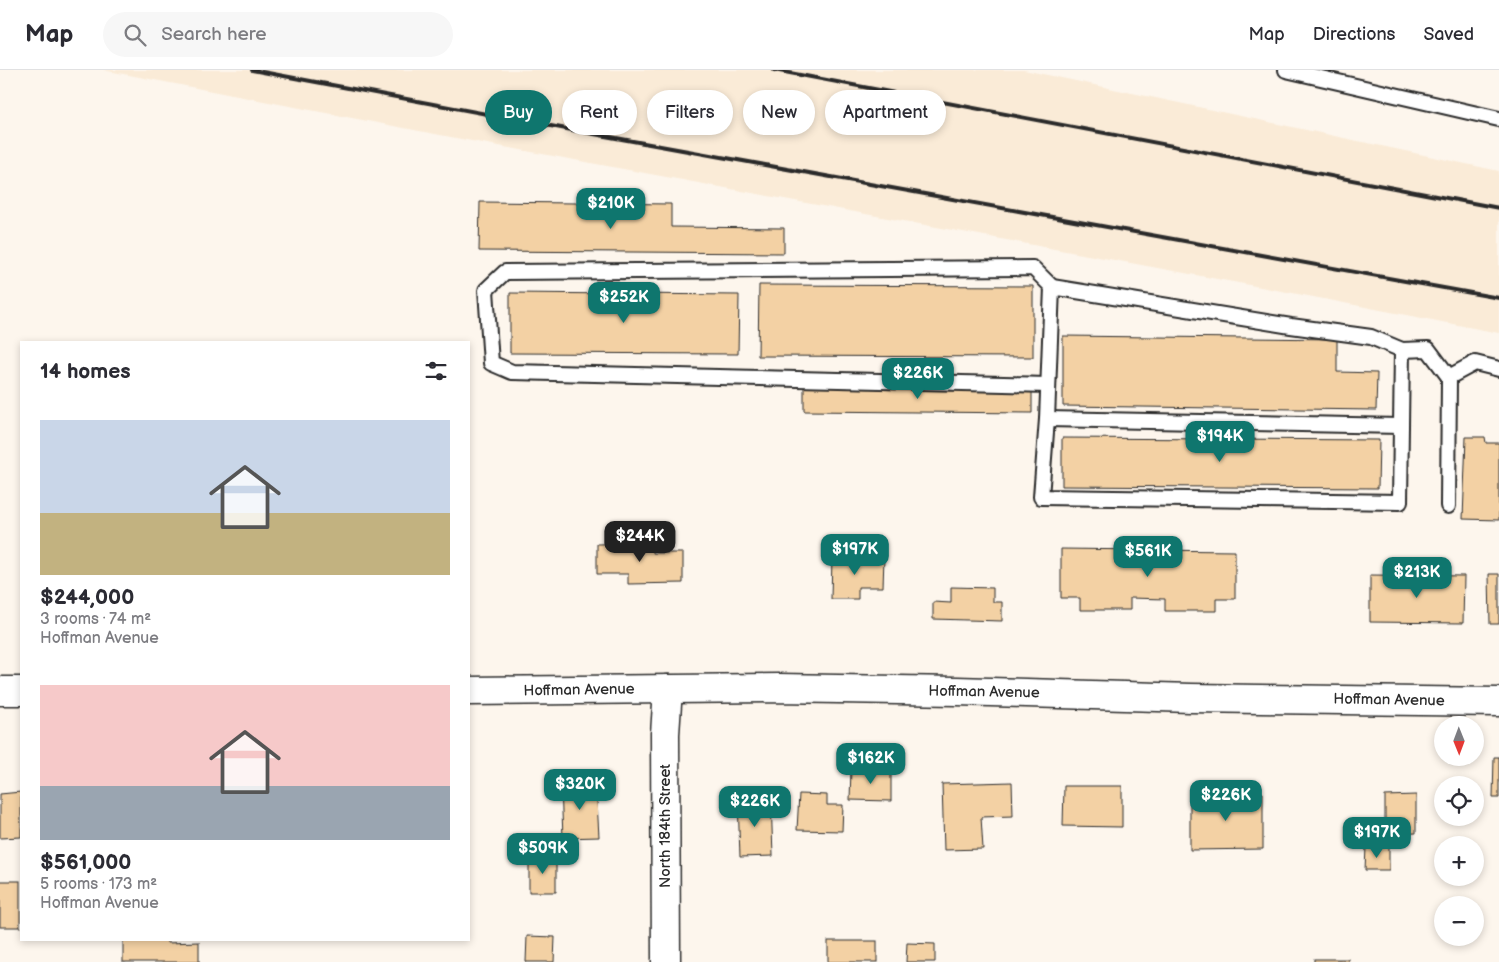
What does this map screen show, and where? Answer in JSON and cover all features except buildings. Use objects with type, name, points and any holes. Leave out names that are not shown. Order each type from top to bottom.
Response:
[{"type":"street","name":"Hoffman Avenue","points":[[470,691],[789,688],[947,690],[1192,698],[1499,702]]},
{"type":"street","points":[[0,690],[20,691]]},
{"type":"street","name":"North 184th Street","points":[[666,962],[666,734],[668,690]]},
{"type":"lane","points":[[1286,70],[1499,119]]},
{"type":"lane","points":[[1048,385],[512,372],[491,363],[486,290],[505,272],[1033,268],[1052,287],[1291,326],[1371,337],[1402,350],[1428,348],[1449,377],[1448,506]]},
{"type":"lane","points":[[1052,287],[1047,419],[1041,497],[1400,502],[1402,350]]},
{"type":"lane","points":[[1449,377],[1475,363],[1499,369]]},
{"type":"lane","points":[[1047,419],[1401,426]]},
{"type":"shaded area","points":[[103,70],[1024,70],[1499,171],[1499,333],[1303,295],[461,139]]},
{"type":"railway","points":[[252,70],[1499,298]]},
{"type":"railway","points":[[774,70],[1499,208]]}]
